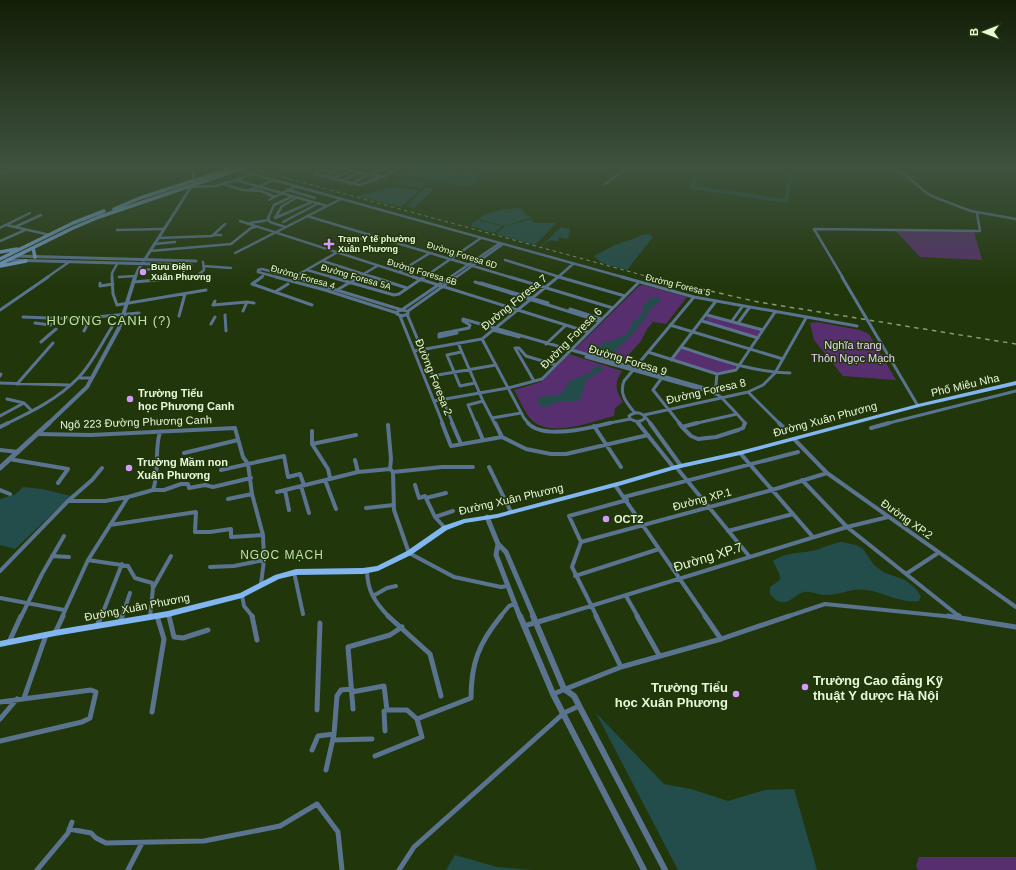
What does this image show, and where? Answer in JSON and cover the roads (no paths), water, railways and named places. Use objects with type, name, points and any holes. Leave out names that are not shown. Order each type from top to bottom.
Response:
[{"type":"main road","points":[[0,258],[16,256],[85,222],[124,207]]},
{"type":"main road","points":[[0,265],[6,258],[50,234],[85,218],[124,207]]},
{"type":"main road","points":[[115,210],[124,210],[134,207]]},
{"type":"main road","points":[[0,252],[24,247]]},
{"type":"main road","points":[[33,248],[35,257]]},
{"type":"main road","points":[[0,265],[26,261]]},
{"type":"main road","name":"Phố Miêu Nha","points":[[918,406],[1016,383]]},
{"type":"main road","name":"Đường Xuân Phương","points":[[0,644],[168,614],[242,595],[261,584],[294,572],[367,570],[378,568],[409,553],[445,528],[464,521],[511,512],[677,467],[740,453],[918,406]]},
{"type":"street","points":[[0,468],[19,452],[87,387],[112,342],[124,315],[133,282],[138,270],[178,207]]},
{"type":"street","points":[[269,220],[268,218],[273,207]]},
{"type":"street","points":[[282,207],[275,218],[302,207]]},
{"type":"street","points":[[283,222],[312,207]]},
{"type":"street","points":[[235,253],[326,207]]},
{"type":"street","name":"Đường Foresa 5","points":[[367,207],[694,297],[742,307],[857,326]]},
{"type":"street","points":[[960,207],[977,213],[1016,219]]},
{"type":"street","name":"Đường Foresa 6D","points":[[294,210],[613,308]]},
{"type":"street","points":[[0,228],[30,213]]},
{"type":"street","points":[[918,406],[814,229],[980,230],[977,213]]},
{"type":"street","points":[[15,227],[41,215]]},
{"type":"street","points":[[240,221],[250,223],[269,220],[270,222],[285,227]]},
{"type":"street","points":[[150,251],[231,244],[254,227],[250,223]]},
{"type":"street","points":[[212,235],[225,224]]},
{"type":"street","points":[[6,225],[50,234]]},
{"type":"street","name":"Đường Foresa 6B","points":[[254,227],[588,332]]},
{"type":"street","points":[[0,241],[25,229]]},
{"type":"street","points":[[117,230],[163,229]]},
{"type":"street","points":[[294,277],[369,234]]},
{"type":"street","points":[[158,238],[221,235]]},
{"type":"street","name":"Đường Foresa 5A","points":[[307,270],[394,295],[422,279],[481,238]]},
{"type":"street","points":[[154,244],[175,242]]},
{"type":"street","points":[[398,314],[403,309],[500,243]]},
{"type":"street","points":[[398,314],[408,313],[504,244]]},
{"type":"street","points":[[399,272],[430,253]]},
{"type":"street","points":[[16,256],[196,261]]},
{"type":"street","points":[[6,258],[26,261],[191,265]]},
{"type":"street","points":[[505,260],[626,295]]},
{"type":"street","points":[[323,261],[407,288]]},
{"type":"street","points":[[0,310],[69,262]]},
{"type":"street","points":[[133,282],[189,278],[197,276],[204,270],[203,262]]},
{"type":"street","points":[[117,264],[112,270],[113,294],[117,305],[206,290]]},
{"type":"street","name":"Đường Foresa 7","points":[[414,351],[482,339],[532,300],[573,264]]},
{"type":"street","points":[[138,270],[178,268],[185,265]]},
{"type":"street","points":[[204,266],[231,268]]},
{"type":"street","points":[[333,293],[377,266]]},
{"type":"street","name":"Đường Foresa 4","points":[[398,314],[258,270],[265,270],[294,277],[403,309],[408,313]]},
{"type":"street","points":[[119,277],[135,276]]},
{"type":"street","points":[[264,276],[252,284],[312,305]]},
{"type":"street","points":[[475,282],[600,320]]},
{"type":"street","name":"Đường Foresa 6","points":[[434,401],[508,388],[543,378],[640,282]]},
{"type":"street","points":[[100,284],[100,286],[113,284]]},
{"type":"street","points":[[275,292],[288,284]]},
{"type":"street","points":[[179,316],[185,294]]},
{"type":"street","points":[[677,467],[644,417],[638,412],[634,412],[623,397],[620,389],[625,378],[632,369],[694,297]]},
{"type":"street","points":[[215,301],[213,306],[247,302],[254,303]]},
{"type":"street","points":[[243,311],[247,302]]},
{"type":"street","points":[[671,360],[716,302]]},
{"type":"street","points":[[732,321],[742,307]]},
{"type":"street","points":[[738,323],[749,308]]},
{"type":"street","points":[[648,352],[716,374],[727,373],[736,370],[775,312]]},
{"type":"street","points":[[23,317],[57,319],[87,318],[139,313]]},
{"type":"street","name":"Đường Foresa 2","points":[[398,314],[451,446],[461,444],[421,349],[408,313]]},
{"type":"street","points":[[225,315],[226,331]]},
{"type":"street","points":[[707,315],[763,330]]},
{"type":"street","points":[[211,324],[215,317]]},
{"type":"street","points":[[84,330],[87,325],[87,318]]},
{"type":"street","name":"Đường Foresa 8","points":[[638,422],[642,421],[644,417],[668,409],[748,392],[764,385],[775,373],[806,318]]},
{"type":"street","points":[[35,323],[51,325],[57,319]]},
{"type":"street","name":"Đường Foresa 9","points":[[443,346],[439,337],[466,331],[470,325],[463,321],[463,319],[467,319],[494,329],[570,350],[661,379],[714,393]]},
{"type":"street","points":[[702,321],[758,338]]},
{"type":"street","points":[[546,343],[566,325]]},
{"type":"street","points":[[670,325],[783,359]]},
{"type":"street","points":[[0,426],[32,411],[59,395],[78,378],[112,327]]},
{"type":"street","points":[[42,342],[56,329]]},
{"type":"street","points":[[482,339],[521,413],[533,428],[548,432],[565,432],[630,419],[638,422],[677,467],[749,556]]},
{"type":"street","points":[[17,384],[53,343]]},
{"type":"street","points":[[458,344],[483,401],[502,437]]},
{"type":"street","points":[[681,347],[755,370],[775,373],[790,373]]},
{"type":"street","points":[[534,381],[520,358],[516,348],[518,348],[526,356],[556,365]]},
{"type":"street","points":[[461,352],[447,355],[460,386],[476,383]]},
{"type":"street","points":[[520,358],[526,356]]},
{"type":"street","points":[[432,376],[496,365]]},
{"type":"street","name":"Đường Foresa 9","points":[[632,369],[708,389],[721,397]]},
{"type":"street","points":[[714,393],[716,374]]},
{"type":"street","points":[[78,378],[92,378]]},
{"type":"street","points":[[661,379],[654,390],[682,427],[690,436],[696,439],[731,432],[745,426],[745,423],[721,397]]},
{"type":"street","points":[[0,383],[69,385]]},
{"type":"street","points":[[871,428],[1016,391]]},
{"type":"street","points":[[748,392],[783,427]]},
{"type":"street","points":[[7,399],[24,403],[32,411]]},
{"type":"street","points":[[483,401],[468,405],[483,440]]},
{"type":"street","points":[[0,416],[24,403]]},
{"type":"street","points":[[630,419],[629,416],[634,412]]},
{"type":"street","points":[[492,418],[521,413]]},
{"type":"street","points":[[682,427],[737,414]]},
{"type":"street","points":[[388,425],[394,510],[409,553],[454,577],[504,587]]},
{"type":"street","points":[[594,426],[621,467]]},
{"type":"street","name":"Ngõ 223 Đường Phương Canh","points":[[38,434],[91,435],[235,428],[238,440]]},
{"type":"street","points":[[312,431],[312,444],[328,469],[330,478]]},
{"type":"street","points":[[153,490],[157,479],[157,442],[160,432]]},
{"type":"street","points":[[312,444],[356,435]]},
{"type":"street","points":[[461,444],[502,437],[526,449],[551,454],[566,454],[648,435]]},
{"type":"street","name":"Đường XP.2","points":[[794,439],[827,473],[1016,607]]},
{"type":"street","points":[[184,453],[238,440],[243,456],[248,464],[252,494],[263,535],[264,560],[261,584]]},
{"type":"street","points":[[0,450],[19,452]]},
{"type":"street","points":[[621,667],[575,576],[572,567],[581,542],[569,516],[688,481],[798,452]]},
{"type":"street","points":[[740,453],[813,537]]},
{"type":"street","points":[[221,470],[284,456],[288,477],[300,474],[309,513]]},
{"type":"street","points":[[9,459],[68,469],[58,483]]},
{"type":"street","points":[[355,460],[358,472]]},
{"type":"street","points":[[277,492],[358,472],[442,467],[473,467]]},
{"type":"street","points":[[0,571],[68,501],[91,482],[102,468]]},
{"type":"street","points":[[489,468],[511,512]]},
{"type":"street","name":"Đường XP.1","points":[[581,542],[772,490],[827,473]]},
{"type":"street","points":[[68,501],[105,501],[128,497],[153,490],[164,490],[181,484],[188,484],[189,488],[205,484],[213,487],[251,478]]},
{"type":"street","points":[[325,480],[336,509]]},
{"type":"street","points":[[802,480],[847,527],[962,618]]},
{"type":"street","points":[[415,485],[419,498],[425,496],[426,498],[446,493]]},
{"type":"street","points":[[615,485],[721,639]]},
{"type":"street","points":[[0,490],[10,494]]},
{"type":"street","points":[[285,490],[288,510]]},
{"type":"street","points":[[228,499],[252,494]]},
{"type":"street","points":[[55,633],[64,610],[88,560],[128,497]]},
{"type":"street","points":[[426,498],[435,516],[445,528]]},
{"type":"street","points":[[366,508],[394,505]]},
{"type":"street","points":[[435,516],[453,511]]},
{"type":"street","points":[[110,525],[196,512],[194,532],[210,532],[231,529],[231,537],[263,535]]},
{"type":"street","points":[[728,531],[793,514]]},
{"type":"street","points":[[487,517],[498,544],[506,552],[564,689],[574,696],[665,870]]},
{"type":"street","name":"Đường XP.7","points":[[524,626],[626,596],[749,556],[847,527],[888,517]]},
{"type":"street","points":[[8,643],[40,576],[64,536]]},
{"type":"street","points":[[498,544],[496,555],[504,587],[515,604],[553,694],[644,870]]},
{"type":"street","points":[[575,576],[659,549]]},
{"type":"street","points":[[906,574],[938,552]]},
{"type":"street","points":[[52,556],[69,557]]},
{"type":"street","points":[[152,712],[164,639],[153,616],[154,588],[171,556]]},
{"type":"street","points":[[88,560],[128,566],[135,578],[152,583],[154,588]]},
{"type":"street","points":[[210,567],[234,566],[264,560]]},
{"type":"street","points":[[97,626],[122,564]]},
{"type":"street","points":[[367,570],[367,583],[373,596],[382,609],[395,623],[402,627],[430,654],[441,696]]},
{"type":"street","points":[[294,572],[302,614]]},
{"type":"street","points":[[373,596],[387,588],[396,586]]},
{"type":"street","points":[[120,622],[130,593]]},
{"type":"street","points":[[242,595],[244,606],[248,609],[254,621],[257,640]]},
{"type":"street","points":[[626,596],[659,655]]},
{"type":"street","points":[[0,598],[64,610]]},
{"type":"street","points":[[417,719],[471,698],[471,687],[476,656],[484,641],[509,606],[515,604]]},
{"type":"street","points":[[553,694],[621,667],[659,655],[721,639],[825,604],[962,618],[1016,627]]},
{"type":"street","points":[[168,614],[174,637],[183,638],[208,630]]},
{"type":"street","points":[[317,710],[320,624]]},
{"type":"street","points":[[353,709],[348,647],[390,635],[402,627]]},
{"type":"street","points":[[24,698],[46,635]]},
{"type":"street","points":[[326,770],[334,737],[337,696],[341,690],[384,686],[387,710],[384,711],[385,731]]},
{"type":"street","points":[[0,702],[91,690],[96,692],[96,698],[90,718],[82,722],[0,741]]},
{"type":"street","points":[[0,719],[2,714],[17,699]]},
{"type":"street","points":[[398,870],[414,847],[564,713],[578,706]]},
{"type":"street","points":[[375,756],[422,737],[417,719],[407,710],[387,710]]},
{"type":"street","points":[[312,750],[318,736],[372,739]]},
{"type":"street","points":[[69,829],[90,833],[106,843],[204,842],[280,826],[317,804],[338,832],[342,870]]},
{"type":"street","points":[[37,870],[68,833],[72,822]]},
{"type":"street","points":[[128,870],[142,843]]},
{"type":"water","points":[[521,208],[524,213],[531,218],[504,226],[478,219],[493,212]]},
{"type":"water","points":[[532,219],[534,223],[556,223],[535,245],[496,234],[505,226]]},
{"type":"water","points":[[477,220],[502,226],[494,233],[471,226],[472,223]]},
{"type":"water","points":[[561,227],[570,229],[569,237],[566,239],[559,237],[558,242],[552,240],[541,246]]},
{"type":"water","points":[[649,234],[653,237],[627,270],[602,263],[594,256],[615,245],[641,235]]},
{"type":"water","points":[[652,297],[660,298],[661,300],[649,310],[647,316],[631,336],[616,350],[615,358],[609,358],[596,354],[595,348],[627,333],[632,322],[638,319],[644,311],[642,307]]},
{"type":"water","points":[[594,367],[602,367],[603,370],[586,380],[581,398],[576,401],[559,401],[543,407],[537,403],[538,399],[559,394],[568,382],[590,373]]},
{"type":"water","points":[[23,487],[42,489],[71,496],[15,549],[0,545],[0,499],[16,494]]},
{"type":"water","points":[[842,542],[856,545],[863,549],[874,565],[883,572],[905,580],[915,588],[921,596],[919,601],[902,600],[870,590],[861,589],[829,595],[804,592],[787,602],[777,601],[770,594],[770,587],[780,580],[780,575],[773,561],[777,558],[812,551]]},
{"type":"water","points":[[596,713],[664,784],[691,789],[728,801],[765,790],[794,789],[817,870],[678,870]]},
{"type":"water","points":[[455,855],[497,867],[531,870],[446,870]]},
{"type":"railway","points":[[391,207],[651,277]]},
{"type":"railway","points":[[651,277],[758,302],[1016,344]]},
{"type":"place","name":"Trạm Y tế phường Xuân Phương","points":[[329,244]]},
{"type":"place","name":"Bưu Điện Xuân Phương","points":[[143,272]]},
{"type":"place","name":"Trường Tiểu học Phương Canh","points":[[130,399]]},
{"type":"place","name":"Trường Mầm non Xuân Phương","points":[[129,468]]},
{"type":"place","name":"OCT2","points":[[606,519]]},
{"type":"place","name":"Trường Cao đẳng Kỹ thuật Y dược Hà Nội","points":[[805,687]]},
{"type":"place","name":"Trường Tiểu học Xuân Phương","points":[[736,694]]},
{"type":"district","name":"HƯƠNG CANH (?)","points":[[109,320]]},
{"type":"district","name":"NGỌC MẠCH","points":[[282,555]]},
{"type":"park label","name":"Nghĩa trang Thôn Ngọc Mạch","points":[[853,351]]}]
